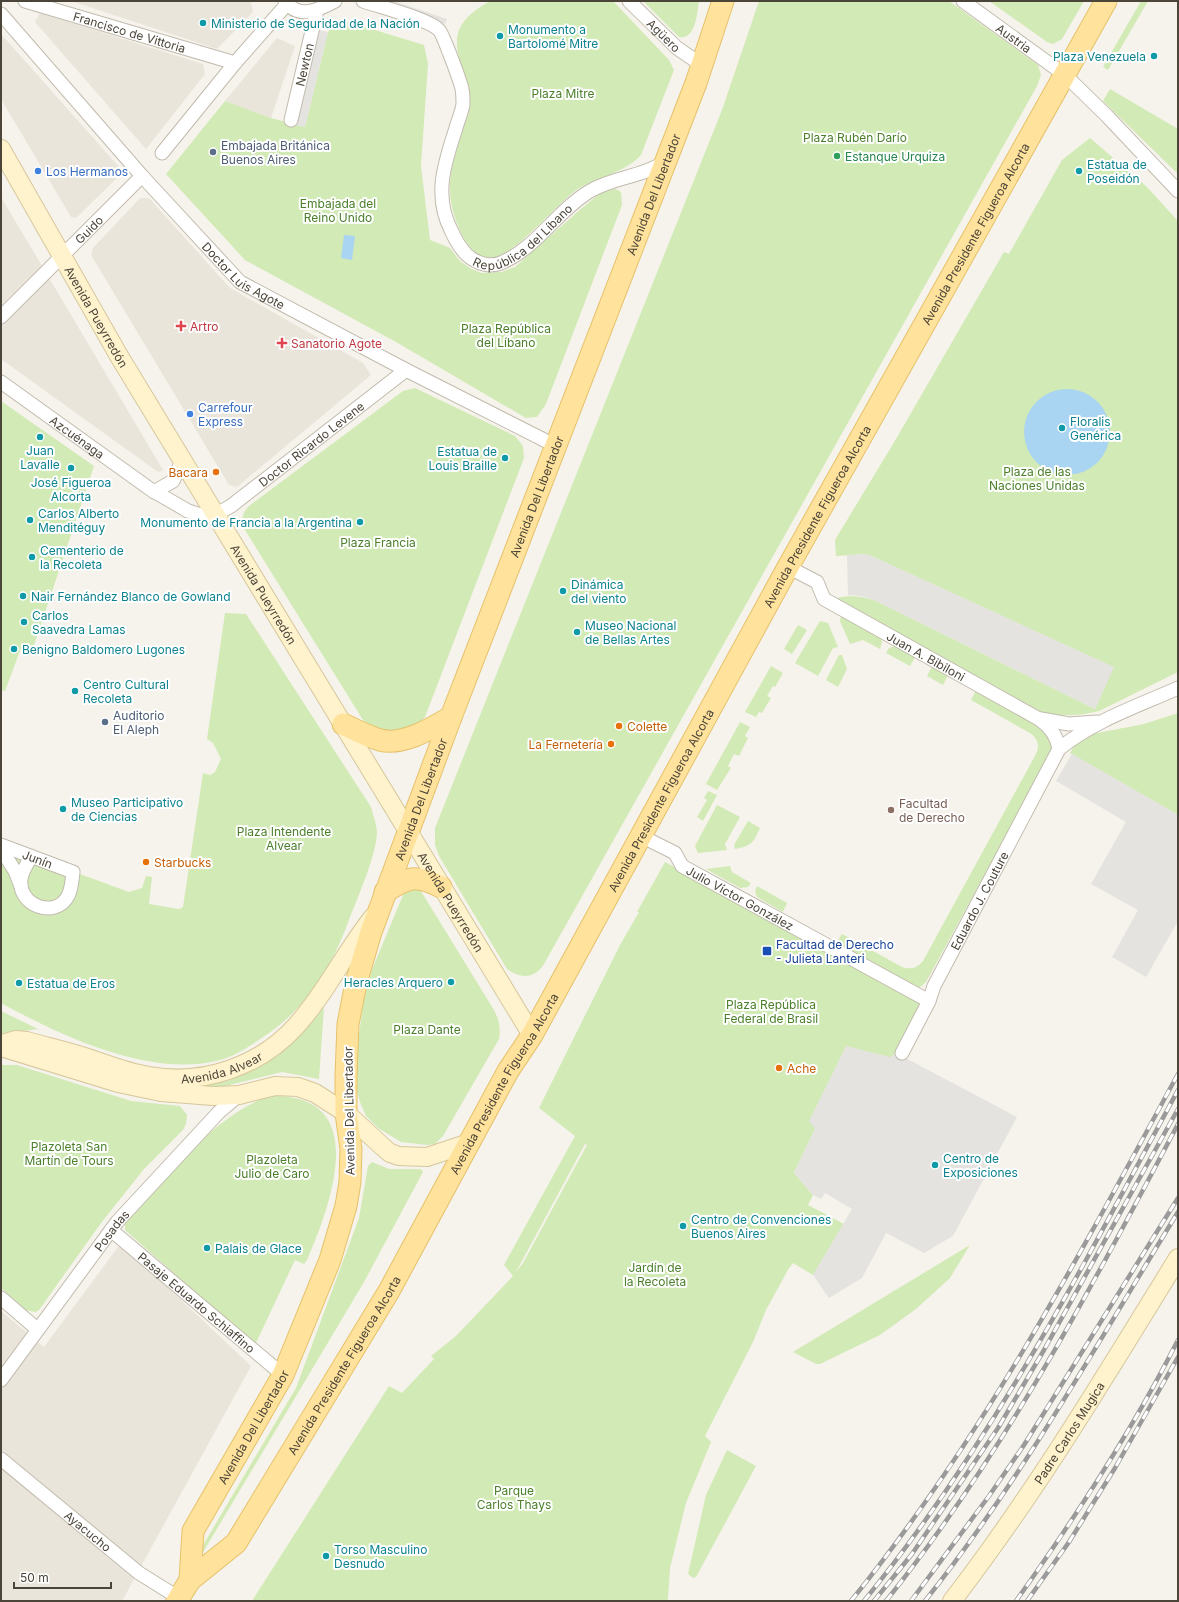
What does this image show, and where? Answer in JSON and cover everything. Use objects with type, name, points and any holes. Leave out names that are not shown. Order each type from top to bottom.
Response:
[{"type":"main road","name":"Avenida Del Libertador","points":[[178,1599],[190,1580],[193,1531],[283,1375],[330,1260],[346,1206],[350,1182],[351,1160],[346,1113],[348,1024],[358,976],[377,912],[702,65],[723,1]]},
{"type":"main road","name":"Avenida Presidente Figueroa Alcorta","points":[[190,1580],[236,1543],[389,1290],[508,1071],[532,1036],[788,567],[1106,1]]},
{"type":"main road","name":"Avenida Pueyrredón","points":[[1,149],[62,257],[182,460],[342,724],[409,830],[441,887],[532,1036]]},
{"type":"main road","points":[[342,724],[382,740],[398,740],[435,726],[451,717]]},
{"type":"main road","points":[[385,892],[401,882],[417,877],[441,887]]},
{"type":"main road","name":"Avenida Alvear","points":[[1,1045],[16,1040],[27,1041],[91,1059],[120,1070],[164,1078],[193,1077],[237,1068],[267,1051],[296,1026],[319,997],[362,931],[377,912]]},
{"type":"main road","name":"Avenida Alvear","points":[[1,1045],[143,1090],[192,1095],[239,1095],[275,1086],[292,1085],[315,1093],[346,1113],[390,1153],[399,1156],[427,1156],[469,1143]]},
{"type":"main road","name":"Padre Carlos Mugica","points":[[952,1601],[1048,1467],[1178,1258]]},
{"type":"street","name":"Francisco de Vittoria","points":[[25,1],[234,63]]},
{"type":"street","points":[[162,153],[234,63],[286,2],[301,12],[317,10],[335,1]]},
{"type":"street","name":"República del Líbano","points":[[363,1],[428,23],[438,29],[444,36],[448,54],[462,88],[463,105],[445,164],[442,177],[441,199],[445,218],[457,243],[476,262],[494,265],[512,258],[583,196],[609,182],[644,173],[665,162]]},
{"type":"street","name":"Agüero","points":[[629,1],[677,48],[702,65]]},
{"type":"street","name":"Austria","points":[[963,1],[1064,75],[1107,116],[1178,191]]},
{"type":"street","name":"Newton","points":[[291,120],[317,10]]},
{"type":"street","name":"Doctor Luis Agote","points":[[1,14],[142,176],[240,282],[406,370],[556,446]]},
{"type":"street","name":"Guido","points":[[1,317],[142,176]]},
{"type":"street","name":"Doctor Ricardo Levene","points":[[215,515],[231,506],[406,370]]},
{"type":"street","name":"Azcuénaga","points":[[1,382],[154,492],[197,514],[215,515]]},
{"type":"street","points":[[154,492],[173,480],[182,460]]},
{"type":"street","name":"Juan A. Bibiloni","points":[[788,567],[817,582],[824,599],[1040,719],[1055,735],[1059,749]]},
{"type":"street","points":[[1059,749],[1081,733],[1104,721],[1178,688]]},
{"type":"street","points":[[1040,719],[1069,724],[1104,721]]},
{"type":"street","name":"Eduardo J. Couture","points":[[902,1053],[929,1001],[934,986],[1059,749]]},
{"type":"street","name":"Julio Víctor González","points":[[641,836],[674,853],[682,866],[929,1001]]},
{"type":"street","name":"Junín","points":[[1,845],[73,872],[71,890],[68,898],[62,904],[51,908],[37,907],[24,896],[21,888]]},
{"type":"street","points":[[1,849],[15,871],[21,888]]},
{"type":"street","points":[[21,888],[21,879],[31,856]]},
{"type":"street","name":"Posadas","points":[[1,1380],[111,1230],[177,1156],[219,1112],[239,1095]]},
{"type":"street","name":"Pasaje Eduardo Schiaffino","points":[[111,1230],[283,1375]]},
{"type":"street","points":[[1,1298],[37,1329]]},
{"type":"street","name":"Ayacucho","points":[[1,1459],[138,1573],[178,1599]]},
{"type":"shaded area","points":[[71,1],[251,1],[253,12],[217,49]]},
{"type":"shaded area","points":[[377,1],[394,1],[447,19],[445,24]]},
{"type":"shaded area","points":[[40,13],[203,64],[205,74],[146,149],[35,22]]},
{"type":"shaded area","points":[[319,30],[328,32],[305,127],[296,125]]},
{"type":"shaded area","points":[[1,34],[119,167],[120,175],[76,218],[71,217],[1,99]]},
{"type":"shaded area","points":[[277,38],[295,46],[271,118],[225,101]]},
{"type":"shaded area","points":[[1,197],[163,470],[158,472],[1,359]]},
{"type":"shaded area","points":[[140,198],[149,198],[230,288],[363,363],[371,375],[237,487],[229,485],[91,255],[93,248]]},
{"type":"shaded area","points":[[867,554],[1114,667],[1095,709],[874,600],[861,596],[848,595],[847,555]]},
{"type":"shaded area","points":[[1072,754],[1178,815],[1178,921],[1146,977],[1112,957],[1138,910],[1091,884],[1126,822],[1056,781]]},
{"type":"shaded area","points":[[846,1046],[890,1057],[896,1053],[1017,1117],[953,1236],[924,1253],[886,1233],[862,1278],[829,1298],[813,1275],[852,1209],[825,1193],[821,1199],[813,1195],[794,1173],[815,1129],[809,1121]]},
{"type":"shaded area","points":[[121,1243],[251,1366],[122,1601],[1,1601],[1,1311],[44,1347]]},
{"type":"green space","name":"Plaza Mitre","points":[[490,1],[613,1],[669,60],[674,70],[641,155],[626,167],[575,191],[534,230],[510,250],[500,256],[491,258],[477,254],[467,243],[456,221],[450,196],[451,172],[470,107],[470,94],[459,58],[457,39],[459,30],[468,17]]},
{"type":"green space","points":[[643,1],[699,1],[695,25],[685,37],[679,37]]},
{"type":"green space","name":"Plaza Rubén Darío","points":[[759,1],[949,1],[1038,65],[1041,75],[1037,86],[544,964],[536,973],[532,975],[517,975],[507,969],[439,856],[435,845],[435,828],[722,110]]},
{"type":"green space","points":[[989,1],[1084,1],[1062,39],[1053,44],[1047,42]]},
{"type":"green space","points":[[1141,1],[1148,1],[1108,70],[1103,67]]},
{"type":"green space","name":"Embajada del Reino Unido","points":[[339,19],[424,45],[428,64],[421,166],[430,240],[450,248],[460,261],[470,268],[481,273],[501,272],[515,267],[603,191],[616,189],[621,192],[622,205],[546,404],[537,417],[526,418],[396,342],[245,260],[166,174],[225,101],[271,118],[305,127],[328,32]]},
{"type":"green space","points":[[1110,89],[1178,129],[1178,174],[1103,101]]},
{"type":"green space","name":"Plaza de las Naciones Unidas","points":[[1090,138],[1147,187],[1178,221],[1178,672],[1099,711],[1074,715],[1058,715],[1033,711],[835,602],[837,598],[856,596],[874,600],[1095,709],[1113,667],[867,554],[836,556],[835,540],[896,439],[1004,252],[1009,254],[1062,160]]},
{"type":"green space","name":"Plaza Francia","points":[[415,388],[515,436],[523,446],[524,458],[425,717],[412,727],[395,731],[378,728],[363,720],[243,527],[242,520],[243,514],[249,506],[403,391]]},
{"type":"green space","name":"Cementerio de la Recoleta","points":[[1,401],[94,466],[32,651],[21,648],[5,691],[1,690]]},
{"type":"green space","name":"Plaza Intendente Alvear","points":[[225,613],[246,614],[371,807],[377,830],[376,843],[365,879],[333,957],[325,972],[306,998],[283,1022],[244,1050],[216,1061],[189,1064],[162,1063],[133,1058],[77,1040],[1,1003],[1,845],[129,892],[142,888],[146,876],[152,877],[149,904],[179,909],[183,907],[203,773],[210,775],[215,772],[221,759],[213,743],[207,739]]},
{"type":"green space","points":[[841,616],[880,636],[882,642],[880,649],[863,640],[850,644],[840,621]]},
{"type":"green space","points":[[820,621],[828,623],[838,647],[833,648],[818,676],[795,663]]},
{"type":"green space","points":[[798,625],[807,630],[792,654],[784,649]]},
{"type":"green space","points":[[898,645],[917,654],[910,666],[886,653],[889,648]]},
{"type":"green space","points":[[839,655],[842,655],[847,669],[838,687],[826,680]]},
{"type":"green space","points":[[933,664],[949,673],[943,685],[927,676]]},
{"type":"green space","points":[[771,666],[783,673],[775,687],[773,686],[767,696],[771,698],[762,713],[759,712],[756,717],[745,712]]},
{"type":"green space","points":[[977,688],[1048,732],[1052,746],[1051,753],[926,982],[919,988],[915,988],[835,945],[842,934],[902,967],[914,968],[923,961],[1038,748],[1038,743],[1033,735],[971,700]]},
{"type":"green space","points":[[1178,713],[1178,815],[1070,753],[1077,741],[1087,735],[1144,724]]},
{"type":"green space","points":[[740,722],[750,727],[745,736],[748,738],[739,756],[734,754],[728,766],[731,768],[717,790],[706,784]]},
{"type":"green space","points":[[708,791],[717,795],[703,821],[697,817],[707,800],[704,798]]},
{"type":"green space","points":[[717,805],[740,817],[725,844],[727,850],[698,853],[695,846]]},
{"type":"green space","points":[[748,821],[760,828],[756,837],[749,845],[735,849],[734,845]]},
{"type":"green space","points":[[665,862],[924,1000],[898,1052],[815,1129],[794,1173],[813,1195],[808,1205],[844,1224],[813,1275],[793,1263],[789,1268],[766,1310],[753,1342],[705,1436],[711,1442],[686,1503],[670,1568],[667,1601],[252,1601],[389,1386],[402,1393],[434,1359],[431,1356],[456,1336],[513,1276],[504,1265],[575,1136],[539,1108],[620,945],[639,912],[637,912]],"holes":[[[585,1144],[587,1145],[523,1263],[516,1272]]]},
{"type":"green space","points":[[730,866],[732,872],[751,883],[748,887],[740,888],[706,869]]},
{"type":"green space","points":[[757,886],[787,903],[783,912],[757,897],[755,891]]},
{"type":"green space","name":"Plaza Dante","points":[[406,888],[419,888],[494,1010],[500,1028],[499,1039],[443,1136],[435,1144],[427,1145],[401,1142],[378,1128],[366,1116],[356,1087],[358,1042],[364,998],[371,972]]},
{"type":"green space","points":[[324,1007],[319,1079],[282,1072],[217,1088],[200,1087],[220,1083],[243,1075],[269,1060],[292,1042]]},
{"type":"green space","points":[[1,1011],[38,1029],[1,1034]]},
{"type":"green space","name":"Plazoleta San Martín de Tours","points":[[1,1065],[17,1065],[131,1101],[180,1106],[187,1115],[186,1124],[183,1130],[144,1169],[101,1223],[39,1310],[35,1312],[26,1310],[1,1288]]},
{"type":"green space","name":"Plazoleta Julio de Caro","points":[[269,1096],[301,1100],[322,1112],[333,1131],[336,1156],[333,1182],[317,1237],[304,1264],[295,1260],[255,1345],[125,1230],[125,1224],[172,1169],[209,1134],[228,1118],[248,1105]]},
{"type":"green space","points":[[372,1162],[389,1169],[421,1169],[423,1172],[364,1282],[199,1559],[196,1557],[296,1388],[359,1218],[368,1166]]},
{"type":"green space","points":[[970,1245],[950,1278],[916,1309],[880,1335],[820,1364],[816,1364],[793,1352]]},
{"type":"green space","points":[[727,1450],[756,1466],[696,1577],[693,1578],[688,1574],[706,1495]]},
{"type":"water","points":[[344,235],[355,236],[352,260],[341,258]]},
{"type":"water","points":[[1067,389],[1083,393],[1097,402],[1106,416],[1110,432],[1106,448],[1097,462],[1083,471],[1067,475],[1051,471],[1037,462],[1028,448],[1024,432],[1028,416],[1037,402],[1051,393]]},
{"type":"railway","points":[[851,1601],[899,1539],[986,1411],[1066,1278],[1178,1074]]},
{"type":"railway","points":[[864,1601],[910,1541],[953,1480],[994,1417],[1070,1288],[1178,1090]]},
{"type":"railway","points":[[874,1601],[912,1554],[998,1428],[1044,1350],[1178,1109]]},
{"type":"railway","points":[[886,1601],[929,1545],[969,1488],[1007,1429],[1078,1309],[1178,1124]]},
{"type":"railway","points":[[911,1601],[989,1496],[1024,1445],[1178,1198]]},
{"type":"railway","points":[[925,1601],[994,1508],[1026,1460],[1178,1212]]},
{"type":"railway","points":[[1016,1601],[1102,1474],[1142,1408],[1178,1340]]},
{"type":"railway","points":[[1027,1601],[1069,1542],[1115,1468],[1178,1357]]},
{"type":"place","name":"Ministerio de Seguridad de la Nación","points":[[203,23]]},
{"type":"place","name":"Monumento a Bartolomé Mitre","points":[[500,36]]},
{"type":"place","name":"Plaza Venezuela","points":[[1154,56]]},
{"type":"place","name":"Embajada Británica Buenos Aires","points":[[213,152]]},
{"type":"place","name":"Estanque Urquiza","points":[[837,156]]},
{"type":"place","name":"Los Hermanos","points":[[38,171]]},
{"type":"place","name":"Estatua de Poseidón","points":[[1079,171]]},
{"type":"place","name":"Artro","points":[[181,326]]},
{"type":"place","name":"Sanatorio Agote","points":[[282,343]]},
{"type":"place","name":"Carrefour Express","points":[[190,414]]},
{"type":"place","name":"Floralis Genérica","points":[[1062,428]]},
{"type":"place","name":"Juan Lavalle","points":[[40,437]]},
{"type":"place","name":"Estatua de Louis Braille","points":[[505,458]]},
{"type":"place","name":"José Figueroa Alcorta","points":[[71,468]]},
{"type":"place","name":"Bacara","points":[[216,472]]},
{"type":"place","name":"Carlos Alberto Menditéguy","points":[[30,520]]},
{"type":"place","name":"Monumento de Francia a la Argentina","points":[[360,522]]},
{"type":"place","name":"Cementerio de la Recoleta","points":[[32,557]]},
{"type":"place","name":"Dinámica del viento","points":[[563,591]]},
{"type":"place","name":"Nair Fernández Blanco de Gowland","points":[[23,596]]},
{"type":"place","name":"Carlos Saavedra Lamas","points":[[24,622]]},
{"type":"place","name":"Museo Nacional de Bellas Artes","points":[[577,632]]},
{"type":"place","name":"Benigno Baldomero Lugones","points":[[14,649]]},
{"type":"place","name":"Centro Cultural Recoleta","points":[[75,691]]},
{"type":"place","name":"Auditorio El Aleph","points":[[105,722]]},
{"type":"place","name":"Colette","points":[[619,726]]},
{"type":"place","name":"La Fernetería","points":[[611,744]]},
{"type":"place","name":"Museo Participativo de Ciencias","points":[[63,809]]},
{"type":"place","name":"Facultad de Derecho","points":[[891,810]]},
{"type":"place","name":"Starbucks","points":[[146,862]]},
{"type":"place","name":"Facultad de Derecho - Julieta Lanteri","points":[[767,951]]},
{"type":"place","name":"Heracles Arquero","points":[[451,982]]},
{"type":"place","name":"Estatua de Eros","points":[[19,983]]},
{"type":"place","name":"Ache","points":[[779,1068]]},
{"type":"place","name":"Centro de Exposiciones","points":[[935,1165]]},
{"type":"place","name":"Centro de Convenciones Buenos Aires","points":[[683,1226]]},
{"type":"place","name":"Palais de Glace","points":[[207,1248]]},
{"type":"place","name":"Torso Masculino Desnudo","points":[[326,1556]]},
{"type":"park label","name":"Plaza República del Líbano","points":[[506,335]]},
{"type":"park label","name":"Plaza República Federal de Brasil","points":[[771,1011]]},
{"type":"park label","name":"Jardín de la Recoleta","points":[[655,1274]]},
{"type":"park label","name":"Parque Carlos Thays","points":[[514,1497]]}]
